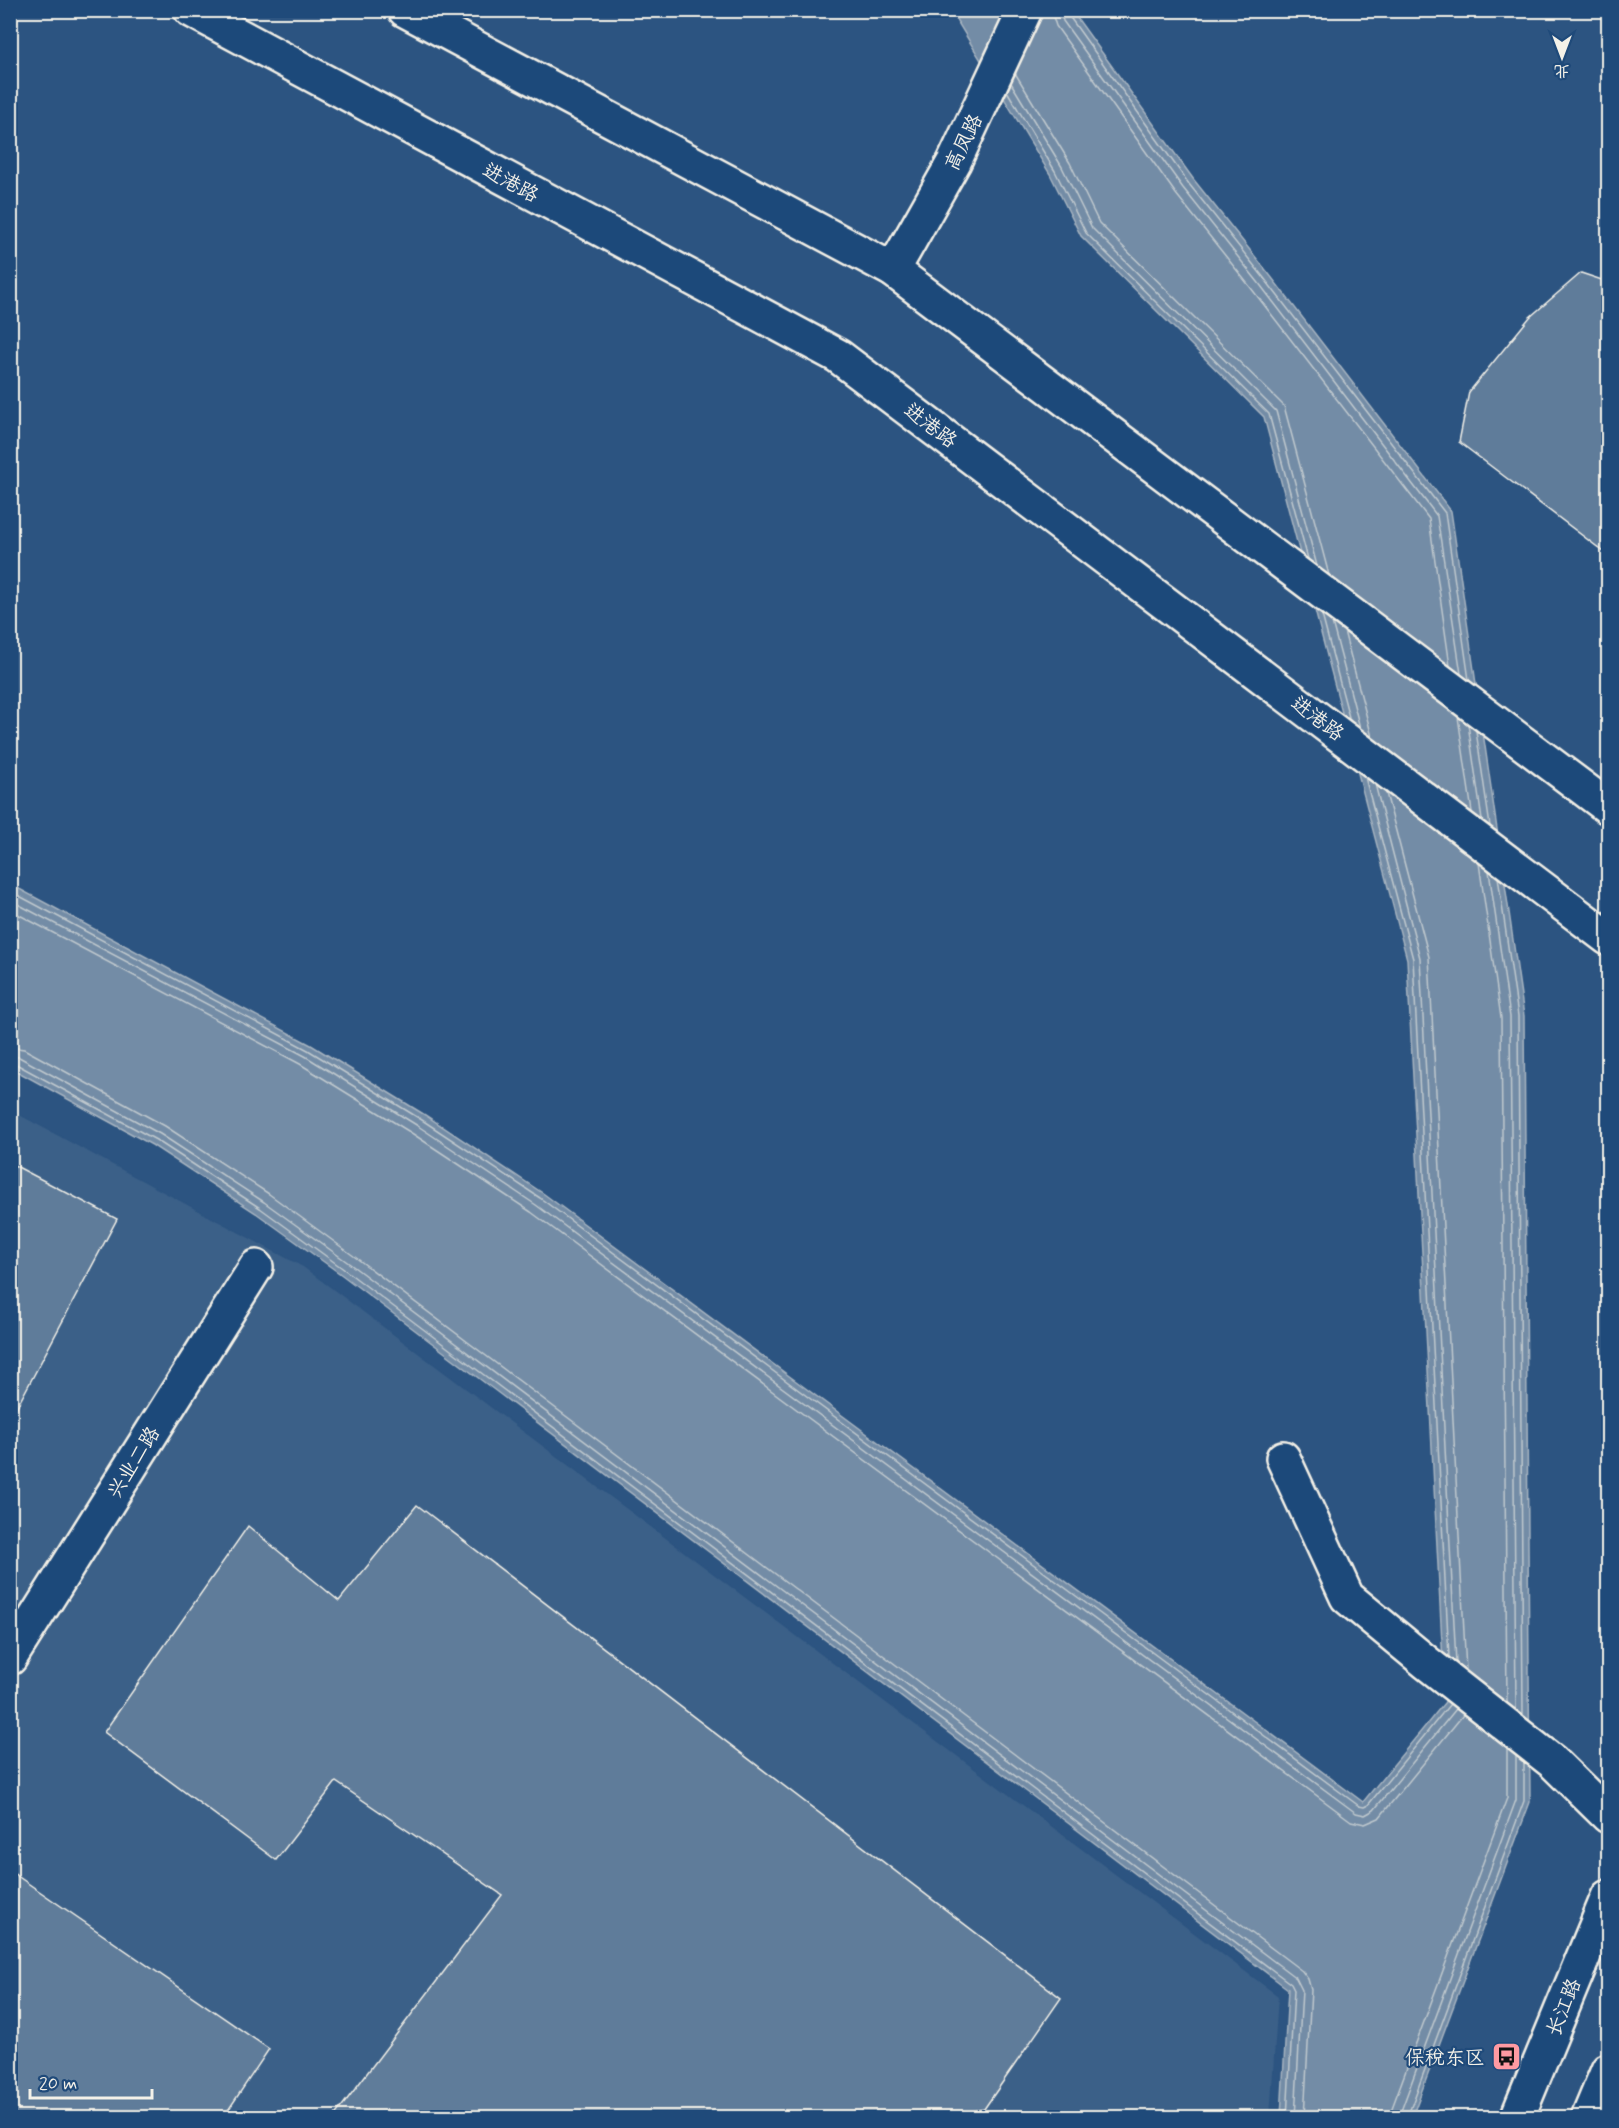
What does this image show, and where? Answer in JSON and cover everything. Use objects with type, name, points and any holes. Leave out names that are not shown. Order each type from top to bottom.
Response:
[{"type":"main road","name":"进港路","points":[[190,10],[838,356],[1608,938]]},
{"type":"main road","points":[[405,10],[893,270],[1608,807]]},
{"type":"main road","name":"高凤路","points":[[893,270],[954,162],[1025,10]]},
{"type":"main road","name":"兴业二路","points":[[10,1658],[256,1267]]},
{"type":"main road","points":[[1283,1458],[1347,1597],[1554,1762],[1608,1816]]},
{"type":"main road","name":"长江路","points":[[1517,2118],[1608,1897]]},
{"type":"main road","points":[[1588,2118],[1608,2070]]},
{"type":"shaded area","points":[[10,1110],[303,1267],[1278,1996],[1270,2117],[11,2117]]},
{"type":"water","points":[[951,11],[1072,11],[1194,180],[1451,511],[1524,1016],[1530,1802],[1412,2117],[1281,2117],[1288,1989],[342,1275],[256,1213],[152,1145],[11,1068],[10,884],[311,1045],[425,1115],[544,1194],[1363,1802],[1445,1702],[1407,959],[1264,417],[1081,236],[1050,174]]},
{"type":"building","points":[[1581,273],[1608,282],[1608,555],[1459,442],[1469,392],[1530,317]]},
{"type":"building","points":[[10,1163],[117,1219],[10,1420]]},
{"type":"building","points":[[417,1505],[1061,1998],[984,2109],[933,2118],[333,2118],[502,1895],[336,1782],[276,1860],[104,1732],[248,1526],[339,1601]]},
{"type":"building","points":[[10,1871],[269,2049],[223,2118],[10,2118]]},
{"type":"place","name":"保税东区","points":[[1506,2057]]}]
